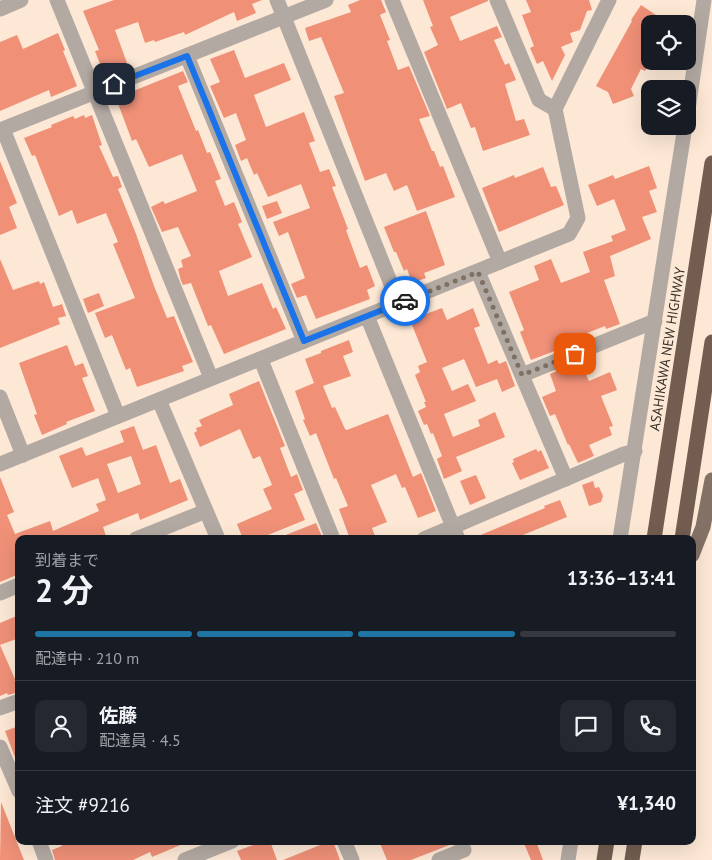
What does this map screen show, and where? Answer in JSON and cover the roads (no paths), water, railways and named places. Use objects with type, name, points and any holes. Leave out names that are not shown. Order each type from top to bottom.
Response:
[{"type":"highway","name":"ASAHIKAWA NEW HIGHWAY","points":[[655,535],[712,163]]},
{"type":"highway","points":[[683,535],[712,342]]},
{"type":"highway","points":[[604,860],[606,845]]},
{"type":"highway","points":[[632,860],[634,845]]},
{"type":"main road","points":[[696,545],[703,527],[712,480]]},
{"type":"street","points":[[0,9],[21,0]]},
{"type":"street","points":[[57,0],[211,378]]},
{"type":"street","points":[[277,0],[399,304]]},
{"type":"street","points":[[118,416],[2,129],[326,0]]},
{"type":"street","points":[[392,0],[500,262]]},
{"type":"street","points":[[497,0],[540,100],[556,109]]},
{"type":"street","points":[[0,464],[569,234],[578,218],[556,109],[609,0]]},
{"type":"street","points":[[692,80],[704,0]]},
{"type":"street","points":[[187,56],[304,341]]},
{"type":"street","points":[[621,535],[684,135]]},
{"type":"street","points":[[478,272],[566,479]]},
{"type":"street","points":[[368,316],[456,533],[566,479],[635,451]]},
{"type":"street","points":[[522,375],[655,321]]},
{"type":"street","points":[[261,360],[331,535]]},
{"type":"street","points":[[0,397],[23,454]]},
{"type":"street","points":[[159,400],[216,535]]},
{"type":"street","points":[[146,535],[206,511]]},
{"type":"street","points":[[0,593],[15,587]]},
{"type":"street","points":[[0,708],[15,702]]},
{"type":"street","points":[[0,747],[15,782]]},
{"type":"street","points":[[40,845],[46,860]]},
{"type":"street","points":[[186,860],[222,845]]},
{"type":"street","points":[[346,845],[352,860]]},
{"type":"street","points":[[439,860],[464,850],[462,845]]},
{"type":"street","points":[[568,860],[570,845]]}]
